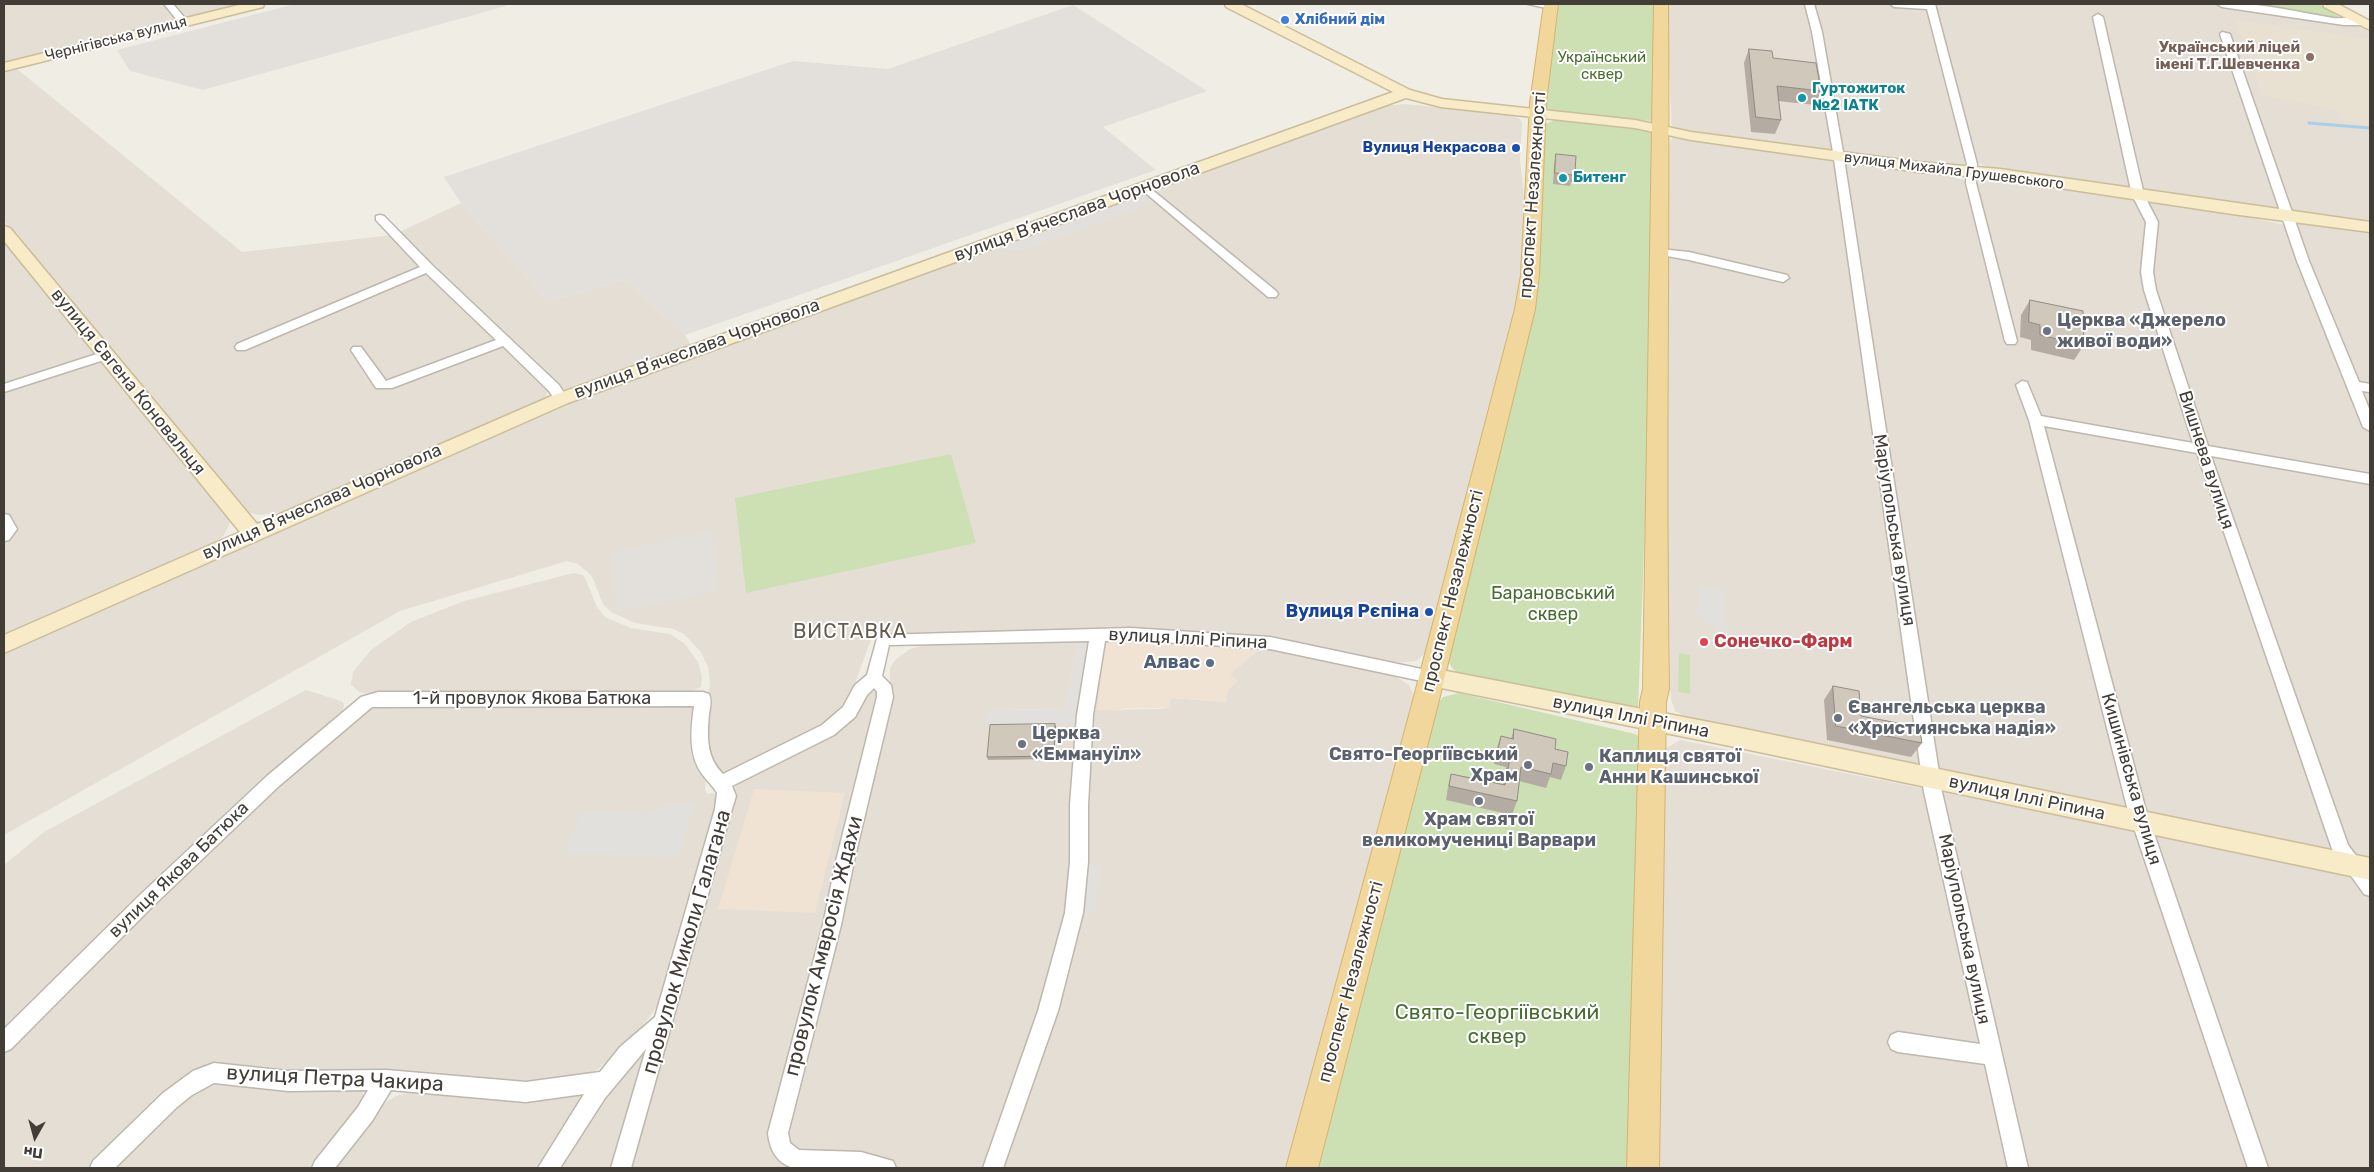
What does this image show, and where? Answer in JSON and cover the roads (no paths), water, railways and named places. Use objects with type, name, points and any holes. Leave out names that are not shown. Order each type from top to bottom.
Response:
[{"type":"main road","points":[[1643,1168],[1652,720],[1656,689],[1655,585],[1662,131],[1661,4]]},
{"type":"main road","name":"проспект Незалежності","points":[[1302,1168],[1431,678],[1525,309],[1530,275],[1538,115],[1551,5]]},
{"type":"street","points":[[168,4],[184,23]]},
{"type":"street","name":"Чернігівська вулиця","points":[[4,67],[258,4]]},
{"type":"street","points":[[1231,4],[1405,93],[1450,104]]},
{"type":"street","points":[[1533,4],[1551,5]]},
{"type":"street","name":"Маріупольська вулиця","points":[[1809,4],[1817,32],[1838,157],[1931,778],[2018,1168]]},
{"type":"street","points":[[1894,4],[1930,6],[1972,164],[1971,183],[2011,341]]},
{"type":"street","points":[[2222,4],[2366,24]]},
{"type":"street","points":[[2329,4],[2366,24]]},
{"type":"street","name":"Вишнева вулиця","points":[[2098,17],[2138,195],[2152,222],[2147,272],[2150,290],[2202,449],[2340,849],[2362,868],[2370,888]]},
{"type":"street","points":[[2225,34],[2303,261],[2308,269],[2370,427]]},
{"type":"street","points":[[1368,74],[1382,90],[1379,98],[1369,106]]},
{"type":"street","name":"вулиця Вʼячеслава Чорновола","points":[[4,644],[561,398],[1405,93]]},
{"type":"street","points":[[1369,106],[1405,102],[1450,104]]},
{"type":"street","name":"вулиця Михайла Грушевського","points":[[1450,104],[1635,124],[1662,131],[1838,157],[1971,171],[2370,227]]},
{"type":"street","points":[[1146,187],[1272,294]]},
{"type":"street","points":[[380,218],[428,268],[554,388],[561,398]]},
{"type":"street","name":"вулиця Євгена Коновальця","points":[[4,230],[252,533]]},
{"type":"street","points":[[1660,252],[1689,256],[1783,278]]},
{"type":"street","points":[[241,347],[428,268]]},
{"type":"street","points":[[357,350],[381,385],[388,386],[504,341]]},
{"type":"street","points":[[4,388],[106,355]]},
{"type":"street","name":"Кишинівська вулиця","points":[[2022,385],[2036,420],[2140,821],[2258,1168]]},
{"type":"street","points":[[2353,385],[2370,388]]},
{"type":"street","points":[[2036,420],[2370,479]]},
{"type":"street","points":[[4,518],[10,529],[5,535]]},
{"type":"street","points":[[993,1168],[1048,1011],[1074,913],[1079,862],[1085,715],[1098,635]]},
{"type":"street","name":"вулиця Іллі Ріпина","points":[[874,678],[883,639],[1098,635],[1180,636],[1258,641],[1431,678],[1652,720],[2362,868]]},
{"type":"street","name":"провулок Миколи Галагана","points":[[621,1168],[658,1050],[661,1024],[677,978],[726,804],[727,796],[722,783],[828,730],[849,712],[861,690],[874,678]]},
{"type":"street","name":"провулок Амвросія Ждахи","points":[[874,678],[885,690],[885,697],[845,861],[832,925],[778,1133],[782,1149],[790,1157],[801,1160],[872,1162],[886,1168]]},
{"type":"street","name":"1-й провулок Якова Батюка","points":[[362,706],[378,699],[703,699],[701,756],[705,766],[722,783]]},
{"type":"street","name":"вулиця Якова Батюка","points":[[4,1042],[147,900],[259,794],[362,706]]},
{"type":"street","points":[[548,1168],[606,1081],[635,1047],[661,1024]]},
{"type":"street","name":"Маріупольська вулиця","points":[[1898,1042],[1992,1055]]},
{"type":"street","name":"вулиця Петра Чакира","points":[[100,1168],[182,1089],[203,1075],[224,1072],[265,1079],[313,1082],[386,1080],[495,1091],[526,1092],[606,1081]]},
{"type":"street","points":[[322,1168],[365,1114],[386,1080]]},
{"type":"waterway","points":[[2309,123],[2370,128]]},
{"type":"place","name":"Хлібний дім","points":[[1285,20]]},
{"type":"place","name":"Український ліцей імені Т.Г.Шевченка","points":[[2310,57]]},
{"type":"place","name":"Гуртожиток №2 ІАТК","points":[[1802,98]]},
{"type":"place","name":"Вулиця Некрасова","points":[[1516,148]]},
{"type":"place","name":"Битенг","points":[[1563,178]]},
{"type":"place","name":"Церква «Джерело живої води»","points":[[2047,331]]},
{"type":"place","name":"Вулиця Рєпіна","points":[[1429,612]]},
{"type":"place","name":"Сонечко-Фарм","points":[[1704,642]]},
{"type":"place","name":"Алвас","points":[[1210,663]]},
{"type":"place","name":"Євангельська церква «Християнська надія»","points":[[1838,718]]},
{"type":"place","name":"Церква «Еммануїл»","points":[[1022,744]]},
{"type":"place","name":"Свято-Георгіївський Храм","points":[[1528,765]]},
{"type":"place","name":"Каплиця cвятої Анни Кашинської","points":[[1589,767]]},
{"type":"place","name":"Храм святої великомучениці Варвари","points":[[1479,801]]},
{"type":"district","name":"ВИСТАВКА","points":[[850,632]]},
{"type":"park label","name":"Український сквер","points":[[1602,66]]},
{"type":"park label","name":"Барановський сквер","points":[[1553,604]]},
{"type":"park label","name":"Свято-Георгіївський сквер","points":[[1497,1025]]}]
